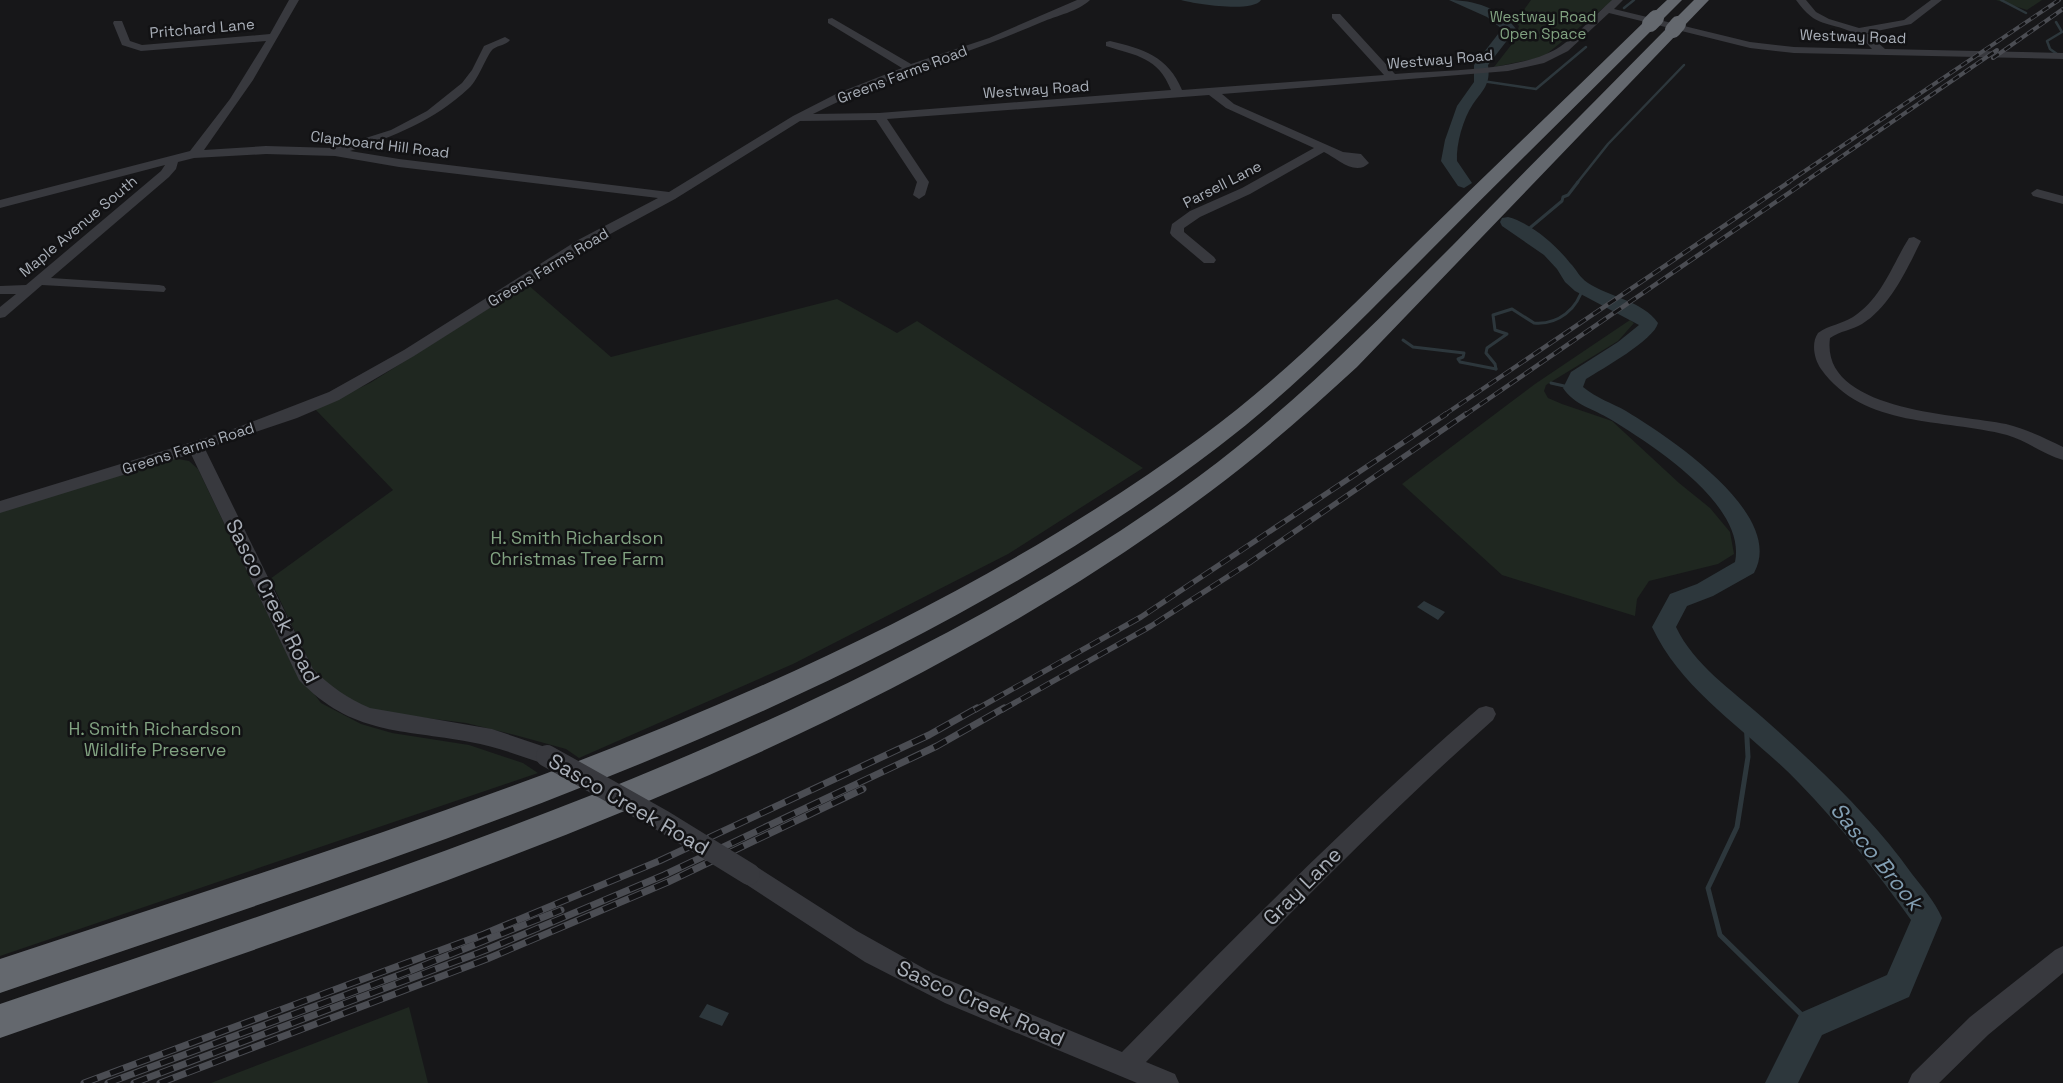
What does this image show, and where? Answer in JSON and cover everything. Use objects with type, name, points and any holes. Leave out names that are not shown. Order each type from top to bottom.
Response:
[{"type":"highway","points":[[0,976],[419,833],[595,768],[810,677],[936,614],[1023,565],[1152,484],[1209,443],[1271,393],[1330,339],[1668,15],[1702,0]]},
{"type":"highway","points":[[0,1021],[486,850],[651,786],[772,733],[870,686],[1039,594],[1176,505],[1240,458],[1302,406],[1349,362],[1668,15]]},
{"type":"street","points":[[194,154],[207,138],[274,37],[294,0]]},
{"type":"street","name":"Greens Farms Road","points":[[0,507],[196,447],[291,414],[334,396],[408,353],[583,243],[671,196],[798,118],[842,95],[910,68],[993,40],[1085,0]]},
{"type":"street","points":[[1608,10],[1618,0]]},
{"type":"street","points":[[1801,0],[1812,14],[1825,21],[1859,31],[1882,52]]},
{"type":"street","points":[[1859,31],[1907,22],[1937,0]]},
{"type":"street","name":"Westway Road","points":[[798,118],[879,116],[1488,71],[1527,65],[1552,56],[1564,49],[1608,10],[1750,45],[1794,50],[2063,56]]},
{"type":"street","points":[[1336,16],[1393,78]]},
{"type":"street","points":[[832,21],[910,68]]},
{"type":"street","name":"Pritchard Lane","points":[[118,23],[126,43],[141,48],[274,37]]},
{"type":"street","points":[[336,152],[403,129],[431,113],[466,85],[477,71],[488,48],[505,40]]},
{"type":"street","points":[[1110,44],[1165,67],[1171,75],[1178,93]]},
{"type":"street","points":[[1212,92],[1230,106],[1340,155]]},
{"type":"street","points":[[879,116],[923,182],[920,195]]},
{"type":"street","points":[[207,138],[212,145],[226,152]]},
{"type":"street","name":"Parsell Lane","points":[[1209,260],[1178,233],[1177,227],[1195,214],[1246,191],[1324,148]]},
{"type":"street","name":"Clapboard Hill Road","points":[[0,204],[194,154],[303,150],[336,152],[399,163],[671,196]]},
{"type":"street","name":"Maple Avenue South","points":[[0,314],[170,169],[172,160]]},
{"type":"street","points":[[2037,193],[2063,200]]},
{"type":"street","points":[[1914,242],[1897,275],[1862,318],[1838,327],[1822,336],[1821,359],[1830,372],[1849,388],[1892,410],[2008,430],[2063,454]]},
{"type":"street","points":[[0,290],[33,285],[159,289]]},
{"type":"street","name":"Sasco Creek Road","points":[[196,447],[306,674],[316,688],[327,697],[373,718],[492,737],[546,756],[663,821],[836,931],[898,968],[953,995],[1134,1073],[1166,1083]]},
{"type":"street","name":"Gray Lane","points":[[1134,1073],[1322,864],[1395,798],[1422,770],[1486,714]]},
{"type":"street","points":[[1921,1083],[1979,1026],[2063,958]]},
{"type":"green space","name":"Westway Road Open Space","points":[[1531,0],[1613,0],[1543,57],[1494,67],[1515,40],[1519,26],[1515,22]]},
{"type":"green space","points":[[1996,0],[2042,0],[2027,10]]},
{"type":"green space","name":"H. Smith Richardson Christmas Tree Farm","points":[[527,284],[611,357],[837,299],[897,333],[917,321],[1143,468],[1008,554],[793,664],[579,758],[566,749],[466,723],[386,713],[363,707],[318,680],[270,579],[393,490],[315,409],[370,383]]},
{"type":"green space","points":[[1630,320],[1634,323],[1618,341],[1546,385],[1544,391],[1548,398],[1612,421],[1679,483],[1710,508],[1730,532],[1734,554],[1718,564],[1649,581],[1637,599],[1635,616],[1502,575],[1402,484],[1535,384]]},
{"type":"green space","name":"H. Smith Richardson Wildlife Preserve","points":[[173,458],[189,461],[198,469],[292,665],[321,703],[361,724],[392,733],[469,745],[523,763],[538,773],[0,956],[0,512]]},
{"type":"green space","points":[[409,1007],[428,1083],[211,1083]]},
{"type":"shaded area","points":[[1181,0],[1261,0],[1256,4],[1236,7],[1198,4]]},
{"type":"shaded area","points":[[1424,601],[1445,612],[1438,620],[1417,607]]},
{"type":"shaded area","points":[[707,1004],[729,1013],[722,1026],[699,1017]]},
{"type":"waterway","name":"Sasco Brook","points":[[1455,0],[1492,14],[1505,23],[1509,29],[1481,65],[1482,78],[1480,86],[1464,106],[1452,140],[1449,161],[1464,183]]},
{"type":"waterway","points":[[1624,8],[1634,0]]},
{"type":"waterway","points":[[2001,0],[2026,13]]},
{"type":"waterway","points":[[2056,22],[2062,32],[2047,41],[2050,49],[2057,54]]},
{"type":"waterway","points":[[1482,81],[1536,89],[1586,47]]},
{"type":"waterway","points":[[1577,183],[1608,144],[1684,65]]},
{"type":"waterway","points":[[1525,232],[1562,201],[1563,197],[1568,195],[1578,182]]},
{"type":"waterway","name":"Sasco Brook","points":[[1508,222],[1544,246],[1564,266],[1571,278],[1582,287],[1631,311],[1649,323],[1648,327],[1625,346],[1578,376],[1573,388],[1584,397],[1612,411],[1655,439],[1695,470],[1729,505],[1741,524],[1749,547],[1746,567],[1705,590],[1678,600],[1664,627],[1673,646],[1694,672],[1808,774],[1889,865],[1927,918],[1898,986],[1811,1024],[1781,1083]]},
{"type":"waterway","points":[[1403,340],[1413,347],[1464,353],[1463,357],[1458,359],[1460,362],[1496,369],[1495,364],[1486,353],[1487,348],[1507,334],[1495,330],[1493,315],[1512,309],[1534,323],[1551,321],[1566,314],[1572,308],[1577,302],[1583,286]]},
{"type":"waterway","points":[[1551,383],[1573,388]]},
{"type":"waterway","name":"Sasco Brook","points":[[1746,720],[1748,757],[1737,827],[1708,888],[1720,935],[1811,1024]]},
{"type":"railway","points":[[1787,183],[2059,0]]},
{"type":"railway","points":[[1993,58],[2063,9]]},
{"type":"railway","points":[[1803,183],[1997,50]]},
{"type":"railway","points":[[1444,415],[1789,182]]},
{"type":"railway","points":[[1465,415],[1805,182]]},
{"type":"railway","points":[[975,710],[1141,617],[1446,414]]},
{"type":"railway","points":[[1002,710],[1151,626],[1249,563],[1466,414]]},
{"type":"railway","points":[[84,1083],[484,934],[659,861],[929,735],[977,708]]},
{"type":"railway","points":[[134,1083],[486,950],[664,875],[937,746],[1004,708]]},
{"type":"railway","points":[[160,1083],[487,959],[668,882],[863,789]]},
{"type":"railway","points":[[108,1083],[407,972],[561,910]]}]
